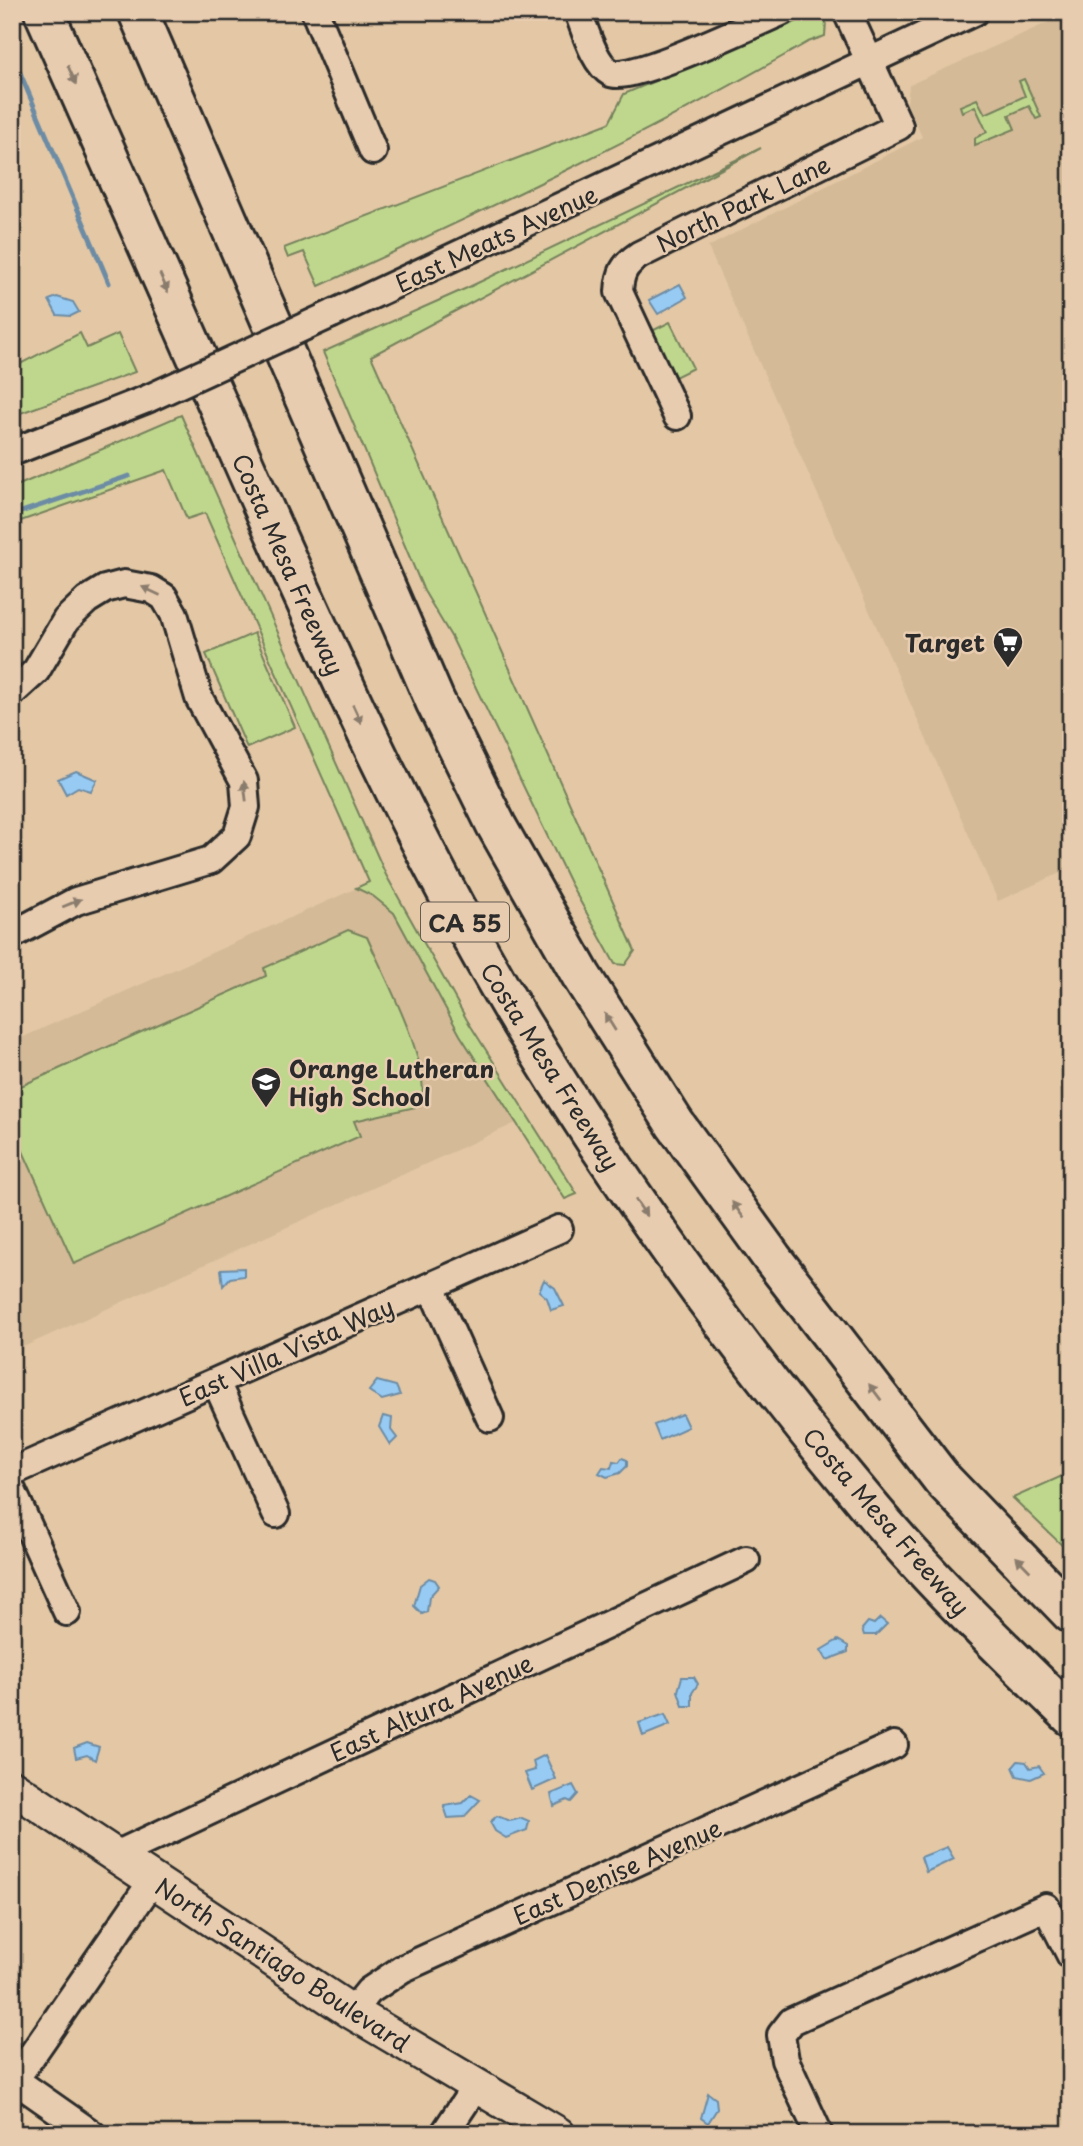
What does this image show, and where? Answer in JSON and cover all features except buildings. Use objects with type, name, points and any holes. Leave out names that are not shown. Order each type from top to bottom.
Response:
[{"type":"highway","name":"Costa Mesa Freeway","points":[[44,12],[361,723],[427,853],[514,1012],[646,1215],[745,1351],[870,1508],[975,1622],[1071,1716]]},
{"type":"highway","name":"CA 55","points":[[138,12],[435,701],[496,825],[582,978],[682,1134],[772,1258],[942,1479],[1071,1613]]},
{"type":"main road","name":"North Santiago Boulevard","points":[[12,1787],[352,2012],[558,2134]]},
{"type":"street","points":[[314,12],[373,151]]},
{"type":"street","points":[[578,12],[598,58],[606,69],[619,76],[643,70],[781,12]]},
{"type":"street","name":"North Park Lane","points":[[677,416],[619,292],[620,276],[626,263],[899,126],[848,12]]},
{"type":"street","name":"East Meats Avenue","points":[[12,452],[147,398],[332,314],[974,12]]},
{"type":"street","points":[[12,693],[36,671],[66,620],[87,600],[105,589],[124,584],[151,589],[164,597],[174,614],[199,698],[244,781],[246,807],[237,836],[211,860],[76,901],[12,935]]},
{"type":"street","name":"East Villa Vista Way","points":[[12,1472],[559,1229]]},
{"type":"street","points":[[431,1287],[490,1418]]},
{"type":"street","points":[[216,1382],[276,1514]]},
{"type":"street","points":[[12,1490],[67,1612]]},
{"type":"street","name":"East Altura Avenue","points":[[116,1855],[746,1560]]},
{"type":"street","name":"East Denise Avenue","points":[[352,2012],[369,1991],[402,1969],[894,1745]]},
{"type":"street","points":[[92,2134],[13,2082],[153,1880]]},
{"type":"street","points":[[819,2134],[785,2060],[781,2035],[792,2021],[1046,1907],[1071,1956]]},
{"type":"street","points":[[444,2134],[476,2086]]},
{"type":"shaded area","points":[[1071,12],[1071,868],[998,901],[708,247],[922,137],[907,103],[909,85]]},
{"type":"shaded area","name":"Orange Lutheran High School","points":[[386,875],[467,1020],[527,1118],[12,1352],[12,1042]]},
{"type":"green space","points":[[812,15],[814,19],[826,21],[825,36],[808,42],[628,139],[443,229],[319,286],[304,252],[288,258],[284,248],[609,123],[624,94]]},
{"type":"green space","points":[[1024,79],[1041,117],[1036,119],[1029,106],[1009,115],[1015,129],[975,145],[975,138],[987,132],[975,106],[962,112],[960,106],[977,99],[985,114],[1025,96],[1019,81]]},
{"type":"green space","points":[[761,148],[371,356],[635,951],[625,965],[615,964],[570,883],[452,638],[424,591],[323,352],[467,288]]},
{"type":"green space","points":[[670,322],[693,368],[675,377],[652,331]]},
{"type":"green space","points":[[80,333],[87,348],[118,334],[135,372],[12,416],[12,368]]},
{"type":"green space","points":[[181,415],[386,875],[467,1020],[577,1194],[565,1199],[460,1035],[394,913],[373,896],[356,888],[369,882],[205,513],[187,519],[166,470],[12,524],[12,488]]},
{"type":"green space","points":[[254,633],[295,727],[247,748],[206,654]]},
{"type":"green space","points":[[348,930],[367,937],[395,997],[420,1069],[423,1090],[420,1106],[354,1121],[360,1136],[74,1264],[12,1127],[12,1090],[266,976],[264,968]]},
{"type":"green space","points":[[1071,1472],[1071,1554],[1013,1498]]},
{"type":"water","points":[[680,284],[687,297],[658,314],[649,300]]},
{"type":"water","points":[[57,297],[73,302],[79,312],[71,316],[57,315],[49,300]]},
{"type":"water","points":[[76,771],[97,780],[91,791],[78,787],[66,794],[58,779]]},
{"type":"water","points":[[244,1268],[244,1276],[230,1278],[223,1286],[221,1269]]},
{"type":"water","points":[[544,1280],[555,1288],[564,1306],[551,1310],[547,1298],[539,1291]]},
{"type":"water","points":[[377,1381],[396,1386],[400,1395],[382,1400],[369,1391]]},
{"type":"water","points":[[682,1414],[688,1427],[660,1440],[654,1425]]},
{"type":"water","points":[[383,1416],[392,1418],[391,1430],[397,1438],[390,1445],[379,1427]]},
{"type":"water","points":[[622,1458],[627,1460],[627,1466],[620,1473],[607,1477],[599,1473],[603,1467],[611,1468],[613,1461],[619,1462]]},
{"type":"water","points":[[429,1578],[435,1580],[439,1586],[429,1597],[427,1612],[422,1614],[414,1606],[420,1585]]},
{"type":"water","points":[[880,1618],[887,1624],[876,1635],[864,1635],[862,1629],[868,1622],[874,1624]]},
{"type":"water","points":[[838,1640],[848,1646],[848,1652],[827,1660],[821,1650]]},
{"type":"water","points":[[682,1677],[694,1677],[698,1684],[692,1693],[692,1706],[683,1706],[678,1691]]},
{"type":"water","points":[[665,1714],[670,1725],[643,1736],[639,1723]]},
{"type":"water","points":[[87,1743],[99,1747],[95,1760],[87,1755],[76,1758],[74,1748]]},
{"type":"water","points":[[545,1755],[556,1779],[532,1790],[525,1773],[535,1770],[533,1761]]},
{"type":"water","points":[[1018,1761],[1026,1762],[1030,1768],[1039,1766],[1044,1773],[1031,1779],[1017,1776],[1013,1767]]},
{"type":"water","points":[[573,1785],[578,1794],[571,1802],[567,1800],[554,1806],[551,1794]]},
{"type":"water","points":[[471,1795],[480,1800],[464,1817],[448,1818],[444,1806],[463,1803]]},
{"type":"water","points":[[497,1816],[510,1821],[522,1818],[529,1821],[527,1830],[506,1838],[495,1831],[490,1822]]},
{"type":"water","points":[[947,1847],[954,1859],[926,1872],[921,1857]]},
{"type":"water","points":[[708,2093],[716,2099],[717,2109],[708,2123],[701,2118]]},
{"type":"waterway","points":[[12,54],[109,283]]},
{"type":"waterway","points":[[12,515],[129,476]]},
{"type":"place","name":"Target","points":[[1008,669]]},
{"type":"place","name":"Orange Lutheran High School","points":[[266,1109]]}]
